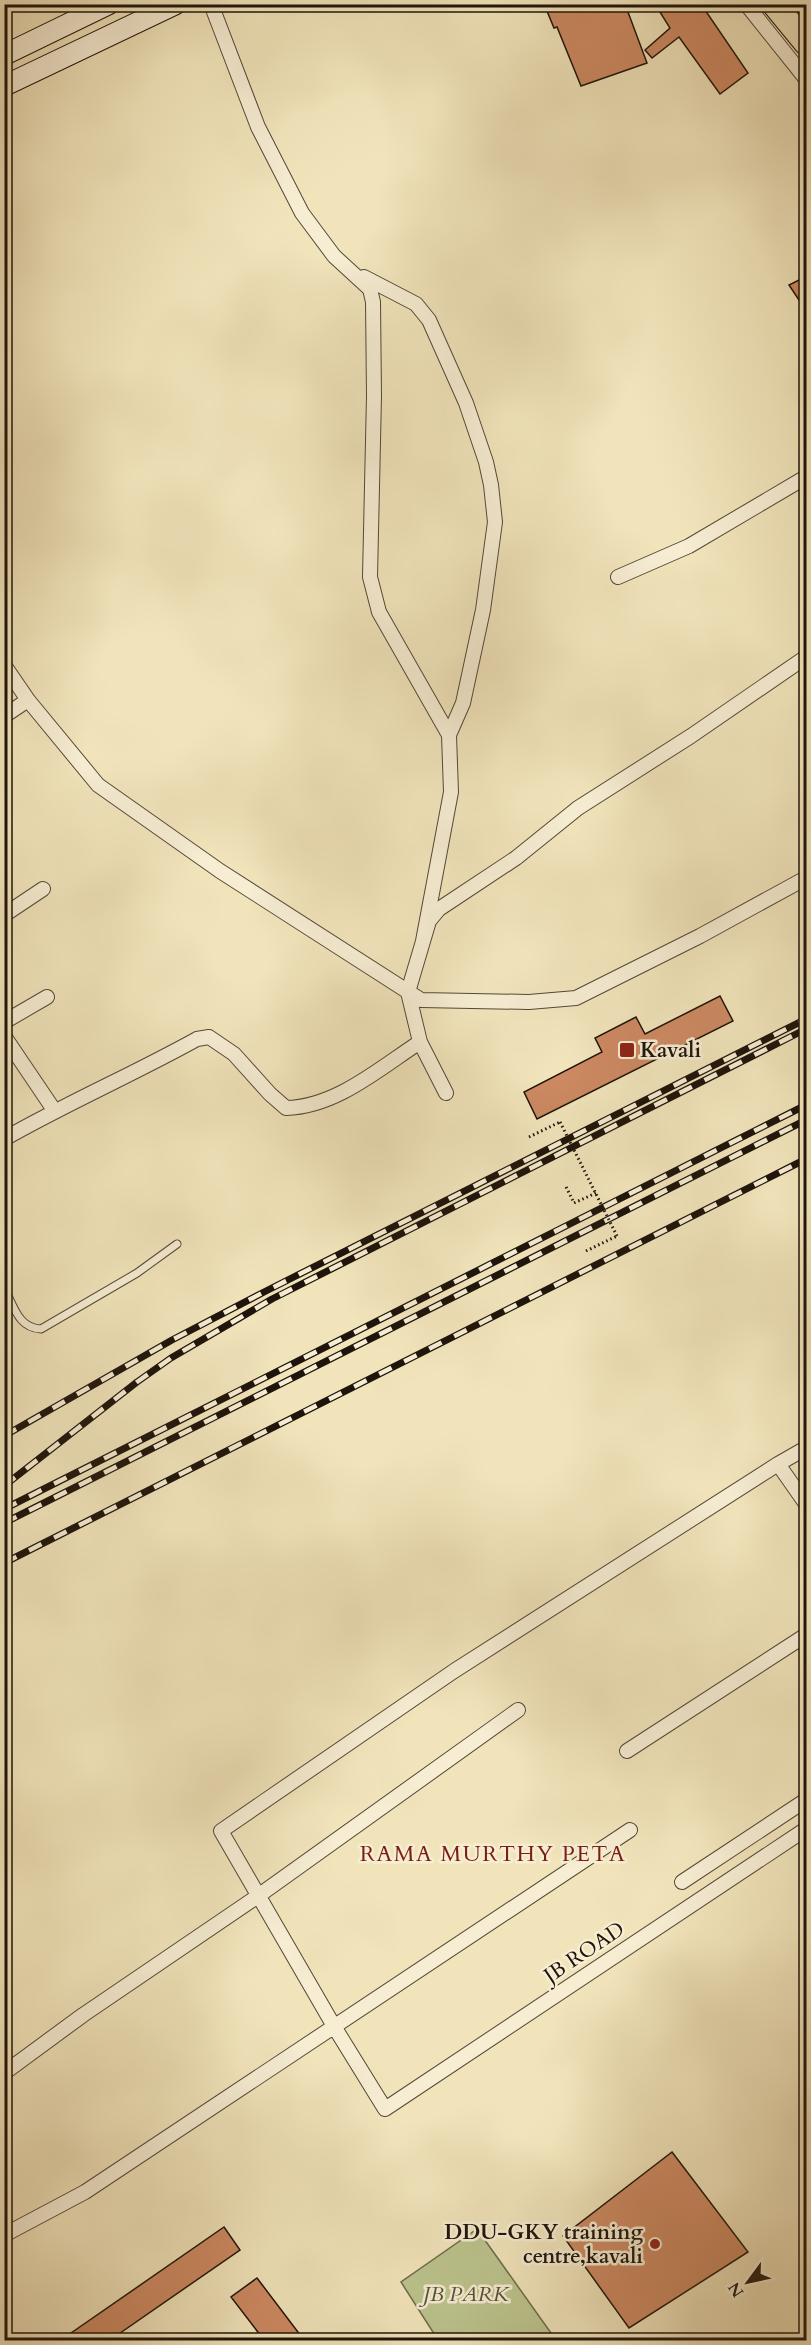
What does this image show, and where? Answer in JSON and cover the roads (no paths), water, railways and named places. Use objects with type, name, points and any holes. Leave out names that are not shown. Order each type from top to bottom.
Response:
[{"type":"highway","points":[[774,4],[807,43]]},
{"type":"main road","points":[[4,55],[109,4]]},
{"type":"main road","points":[[4,86],[176,4]]},
{"type":"street","points":[[211,4],[258,127],[302,213],[334,256],[370,289],[373,302],[374,396],[370,577],[379,612],[449,735]]},
{"type":"street","points":[[746,4],[807,79]]},
{"type":"street","points":[[351,270],[416,304],[429,320],[466,403],[486,462],[495,522],[483,610],[464,703],[449,735],[451,792],[423,941]]},
{"type":"street","points":[[618,577],[689,546],[807,477]]},
{"type":"street","points":[[446,1093],[420,1042],[408,992],[429,921],[439,909],[516,858],[578,808],[691,736],[807,657]]},
{"type":"street","points":[[4,665],[28,699],[98,784],[220,871],[421,1000],[528,1002],[576,998],[700,936],[807,878]]},
{"type":"street","points":[[4,716],[28,699]]},
{"type":"street","points":[[4,915],[43,890]]},
{"type":"street","points":[[4,1022],[47,997]]},
{"type":"street","points":[[4,1036],[54,1110]]},
{"type":"street","points":[[4,1139],[54,1110],[115,1083],[197,1039],[209,1037],[234,1054],[270,1095],[286,1108],[303,1107],[343,1092],[420,1042]]},
{"type":"street","points":[[335,2028],[221,1831],[454,1671],[778,1464],[807,1448]]},
{"type":"street","points":[[778,1464],[807,1504]]},
{"type":"street","points":[[627,1751],[807,1635]]},
{"type":"street","points":[[4,2073],[83,2015],[258,1896],[518,1710]]},
{"type":"street","points":[[682,1882],[807,1800]]},
{"type":"street","name":"JB ROAD","points":[[335,2028],[385,2109],[807,1829]]},
{"type":"street","points":[[4,2235],[85,2193],[630,1830]]},
{"type":"lane","points":[[4,1288],[22,1321],[30,1328],[41,1329],[137,1273],[177,1244]]},
{"type":"railway","points":[[4,1436],[172,1340],[266,1291],[806,1019]]},
{"type":"railway","points":[[4,1486],[171,1358],[272,1299],[806,1029]]},
{"type":"railway","points":[[4,1509],[806,1105]]},
{"type":"railway","points":[[4,1523],[806,1120]]},
{"type":"railway","points":[[4,1563],[806,1159]]},
{"type":"place","name":"Kavali","points":[[627,1050]]},
{"type":"place","name":"DDU-GKY training centre,kavali","points":[[655,2244]]},
{"type":"district","name":"RAMA MURTHY PETA","points":[[493,1853]]},
{"type":"park label","name":"JB PARK","points":[[466,2294]]}]
